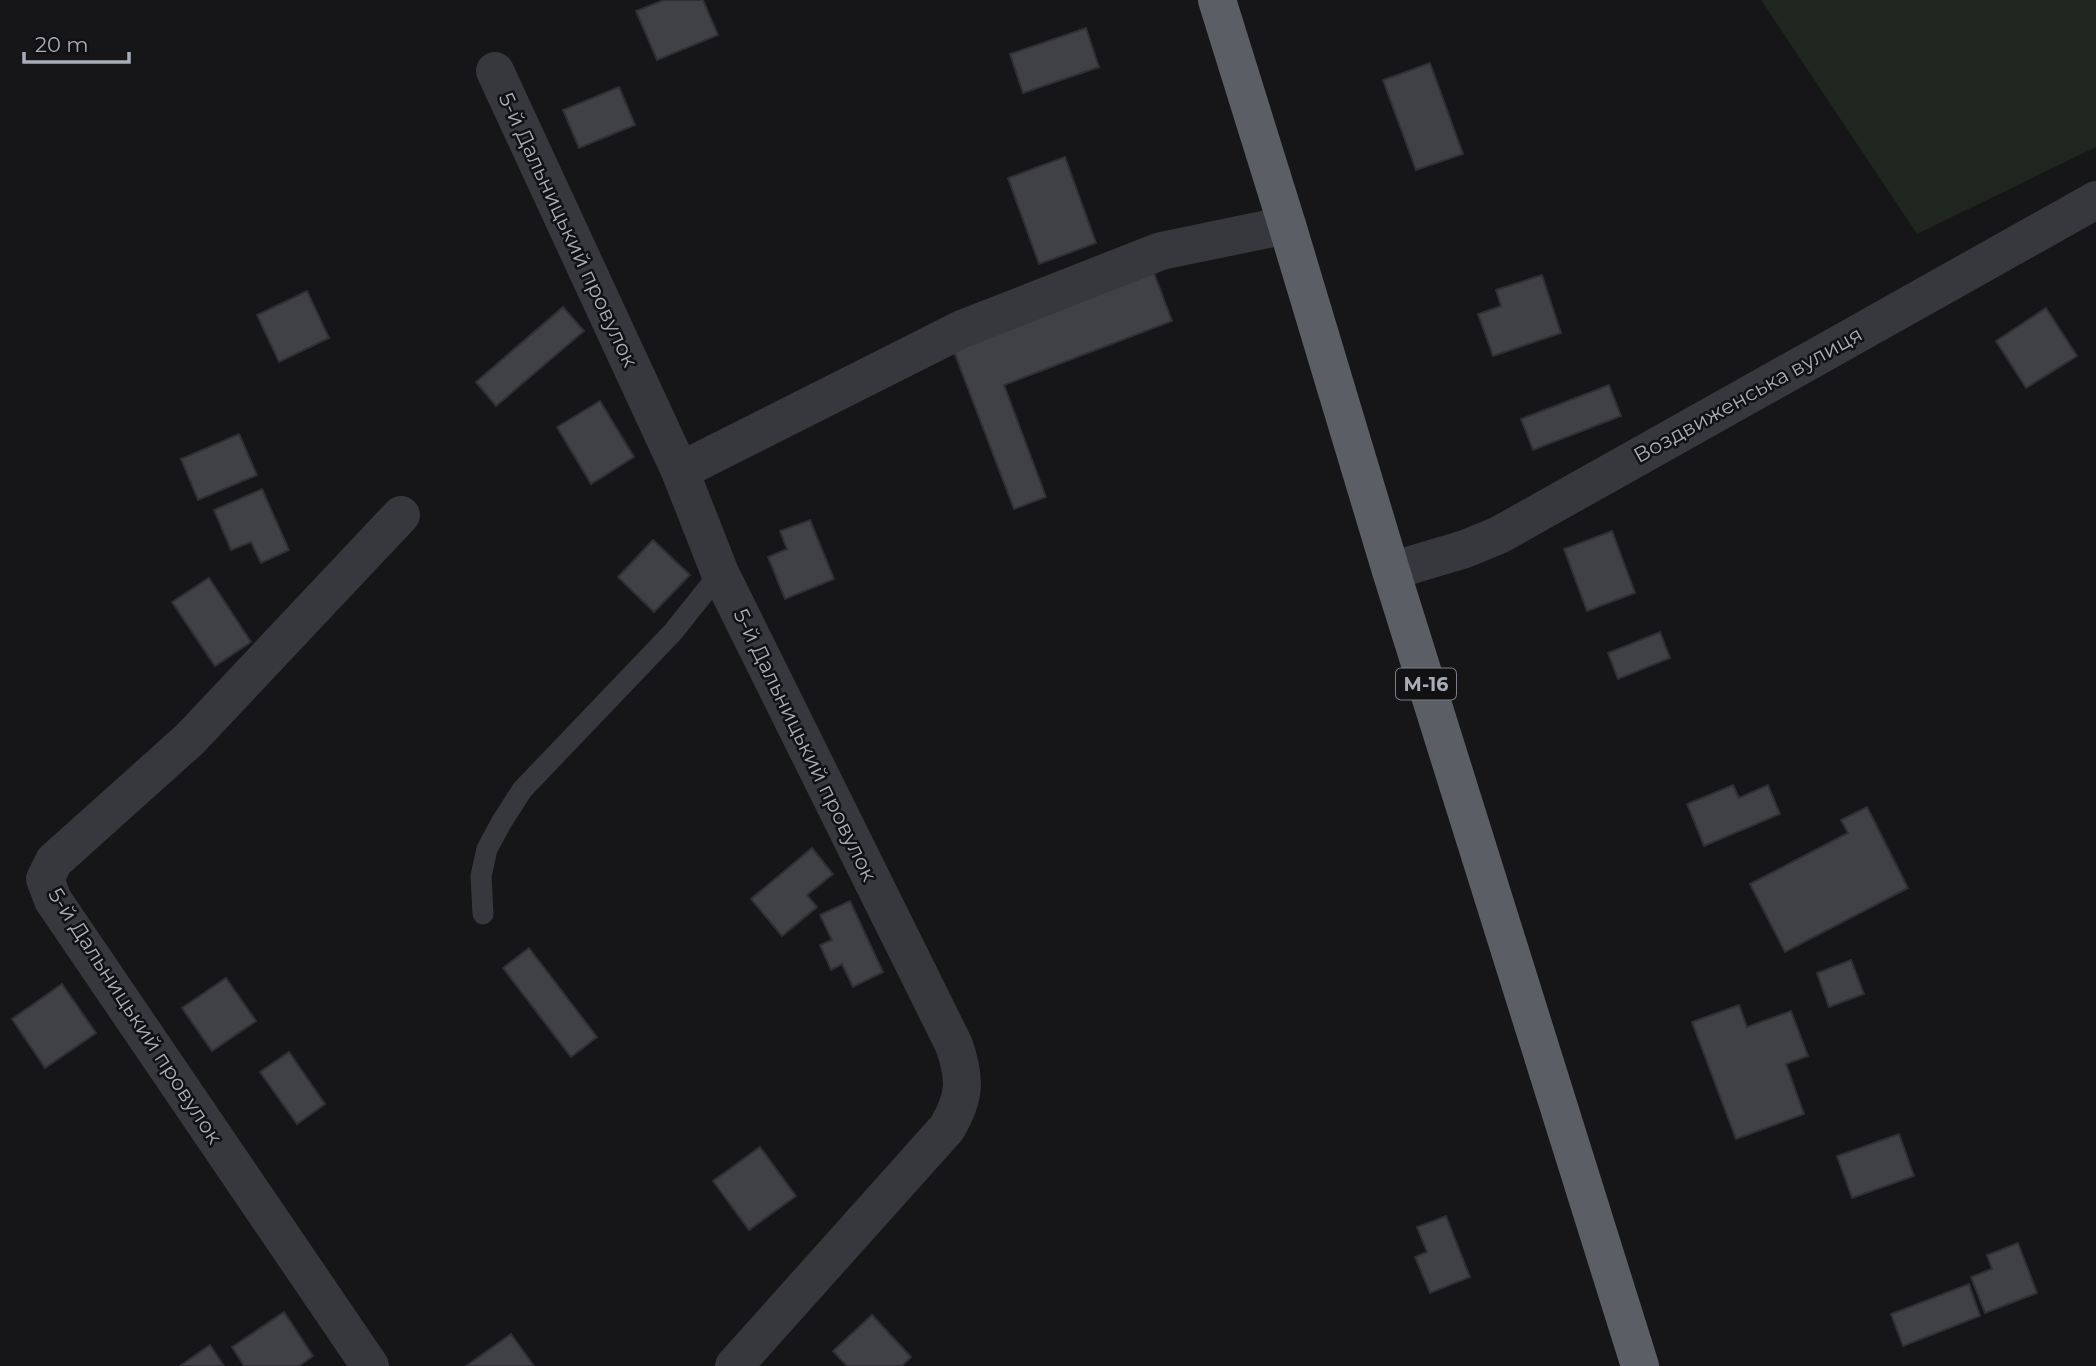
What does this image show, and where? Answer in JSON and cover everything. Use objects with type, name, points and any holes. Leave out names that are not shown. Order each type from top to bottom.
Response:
[{"type":"highway","name":"М-16","points":[[1217,0],[1391,571],[1640,1366]]},
{"type":"street","name":"5-й Дальницький провулок","points":[[495,71],[680,471],[720,573],[954,1045],[962,1067],[963,1091],[958,1110],[947,1128],[734,1366]]},
{"type":"street","name":"Воздвиженська вулиця","points":[[1391,571],[1465,549],[1499,535],[2096,200]]},
{"type":"street","points":[[680,471],[962,329],[1161,251],[1287,225]]},
{"type":"street","name":"5-й Дальницький провулок","points":[[370,1366],[53,900],[45,879],[54,861],[190,739],[401,515]]},
{"type":"lane","points":[[483,914],[481,876],[487,849],[522,790],[673,632],[720,573]]},
{"type":"shaded area","points":[[1761,0],[2096,0],[2096,147],[1917,234]]},
{"type":"building","points":[[664,0],[703,0],[718,35],[657,60],[636,11]]},
{"type":"building","points":[[1086,28],[1099,67],[1023,93],[1010,54]]},
{"type":"building","points":[[1430,63],[1463,154],[1416,170],[1383,80]]},
{"type":"building","points":[[619,87],[635,125],[579,148],[563,110]]},
{"type":"building","points":[[1065,157],[1096,243],[1039,264],[1008,178]]},
{"type":"building","points":[[1154,273],[1172,321],[1004,385],[1046,497],[1014,509],[953,349]]},
{"type":"building","points":[[1542,275],[1561,333],[1493,356],[1478,314],[1501,306],[1496,290]]},
{"type":"building","points":[[307,291],[329,338],[279,362],[257,315]]},
{"type":"building","points":[[563,307],[584,331],[496,406],[476,382]]},
{"type":"building","points":[[2046,308],[2077,356],[2026,388],[1996,341]]},
{"type":"building","points":[[1609,385],[1621,416],[1533,450],[1521,419]]},
{"type":"building","points":[[600,401],[634,457],[591,484],[557,427]]},
{"type":"building","points":[[239,434],[257,475],[198,500],[181,459]]},
{"type":"building","points":[[262,489],[289,550],[261,563],[251,542],[231,550],[214,510]]},
{"type":"building","points":[[810,520],[834,579],[785,599],[768,557],[787,549],[780,531]]},
{"type":"building","points":[[1612,531],[1635,593],[1587,611],[1564,549]]},
{"type":"building","points":[[653,540],[690,575],[654,612],[618,577]]},
{"type":"building","points":[[209,578],[251,642],[215,666],[172,602]]},
{"type":"building","points":[[1660,632],[1670,658],[1618,679],[1608,653]]},
{"type":"building","points":[[1733,785],[1739,798],[1768,785],[1780,814],[1704,846],[1687,804]]},
{"type":"building","points":[[1867,807],[1908,888],[1785,952],[1750,884],[1848,833],[1841,820]]},
{"type":"building","points":[[812,848],[833,874],[807,895],[817,907],[782,936],[751,899]]},
{"type":"building","points":[[850,901],[883,972],[853,987],[842,964],[831,970],[820,945],[832,940],[820,915]]},
{"type":"building","points":[[529,948],[597,1037],[571,1057],[503,968]]},
{"type":"building","points":[[1851,960],[1864,994],[1829,1007],[1817,973]]},
{"type":"building","points":[[226,978],[256,1021],[212,1051],[182,1008]]},
{"type":"building","points":[[62,984],[96,1033],[45,1068],[12,1019]]},
{"type":"building","points":[[1739,1005],[1747,1027],[1791,1011],[1808,1056],[1786,1064],[1804,1114],[1736,1139],[1692,1022]]},
{"type":"building","points":[[289,1052],[325,1104],[297,1124],[260,1072]]},
{"type":"building","points":[[1899,1134],[1914,1176],[1852,1198],[1837,1156]]},
{"type":"building","points":[[760,1147],[796,1196],[749,1230],[713,1181]]},
{"type":"building","points":[[1446,1216],[1470,1277],[1430,1293],[1415,1257],[1427,1252],[1417,1227]]},
{"type":"building","points":[[2018,1243],[2037,1293],[1985,1313],[1971,1277],[1992,1269],[1987,1255]]},
{"type":"building","points":[[1969,1284],[1980,1316],[1903,1346],[1891,1314]]},
{"type":"building","points":[[284,1312],[313,1356],[299,1366],[244,1366],[232,1347]]},
{"type":"building","points":[[872,1315],[911,1357],[902,1366],[847,1366],[833,1351]]},
{"type":"building","points":[[511,1334],[534,1366],[466,1366]]},
{"type":"building","points":[[210,1345],[224,1366],[180,1366]]}]
